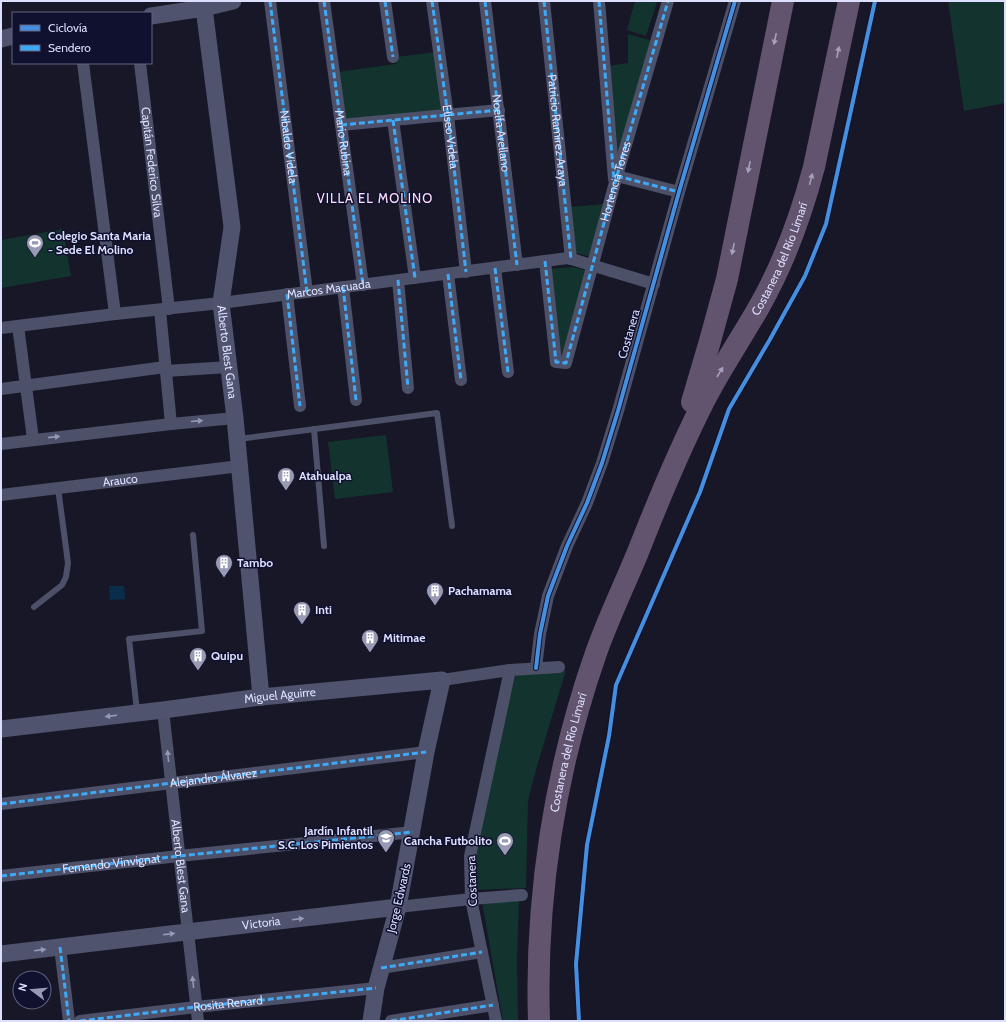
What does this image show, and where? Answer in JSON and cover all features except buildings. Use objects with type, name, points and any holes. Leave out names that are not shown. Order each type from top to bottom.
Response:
[{"type":"highway","name":"Costanera del Río Limarí","points":[[660,498],[700,378],[723,291],[734,245],[783,1]]},
{"type":"highway","name":"Costanera del Río Limarí","points":[[539,1021],[538,971],[542,907],[553,821],[568,747],[582,694],[596,650],[702,403],[760,305],[780,266],[795,231],[814,167],[849,1]]},
{"type":"street","points":[[152,16],[204,8],[233,1]]},
{"type":"street","name":"Nibaldo Videla","points":[[270,1],[308,292]]},
{"type":"street","name":"Mario Rubina","points":[[324,1],[363,285]]},
{"type":"street","points":[[385,1],[393,57]]},
{"type":"street","name":"Eliseo Videla","points":[[432,1],[448,116],[466,272]]},
{"type":"street","name":"Noelfa Arellano","points":[[485,1],[517,265]]},
{"type":"street","name":"Patricio Ramírez Araya","points":[[544,1],[571,259]]},
{"type":"street","points":[[599,1],[616,181],[678,192]]},
{"type":"street","name":"Hortencia Torres","points":[[545,261],[556,362],[566,363],[616,181],[668,1]]},
{"type":"street","name":"Costanera","points":[[536,668],[540,634],[548,596],[567,546],[587,503],[602,463],[654,284],[678,192],[735,1]]},
{"type":"street","name":"Alberto Blest Gana","points":[[204,8],[232,227],[221,303],[240,466],[261,697]]},
{"type":"street","points":[[1,39],[12,36]]},
{"type":"street","points":[[83,64],[115,314]]},
{"type":"street","name":"Capitán Federico Silva","points":[[140,64],[164,309],[166,369],[171,424]]},
{"type":"street","points":[[341,125],[448,116],[498,110]]},
{"type":"street","points":[[393,120],[415,278]]},
{"type":"street","name":"Marcos Macuada","points":[[1,328],[221,303],[568,258],[654,284]]},
{"type":"street","points":[[495,268],[508,372]]},
{"type":"street","points":[[448,274],[461,380]]},
{"type":"street","points":[[398,280],[408,388]]},
{"type":"street","points":[[343,287],[356,400]]},
{"type":"street","points":[[288,294],[300,406]]},
{"type":"street","points":[[18,326],[33,439]]},
{"type":"street","points":[[1,389],[166,369],[229,367]]},
{"type":"street","points":[[1,444],[33,439],[235,418]]},
{"type":"street","name":"Arauco","points":[[1,495],[240,466]]},
{"type":"street","name":"Miguel Aguirre","points":[[1,729],[261,697],[442,680],[510,670],[559,667]]},
{"type":"street","name":"Costanera","points":[[496,1021],[470,899],[470,856],[510,670]]},
{"type":"street","name":"Jorge Edwards","points":[[371,1021],[376,988],[398,907],[413,832],[426,752],[442,680]]},
{"type":"street","name":"Alberto Blest Gana","points":[[163,710],[198,1021]]},
{"type":"street","name":"Alejandro Álvarez","points":[[1,804],[426,752]]},
{"type":"street","name":"Fernando Vinvignat","points":[[1,876],[413,832]]},
{"type":"street","name":"Victoria","points":[[1,954],[398,907],[522,895]]},
{"type":"street","points":[[60,947],[68,1021]]},
{"type":"street","points":[[381,968],[482,952]]},
{"type":"street","name":"Rosita Renard","points":[[80,1021],[376,988]]},
{"type":"street","points":[[391,1021],[493,1005]]},
{"type":"lane","points":[[237,439],[437,413],[452,526]]},
{"type":"lane","points":[[314,429],[324,546]]},
{"type":"lane","points":[[34,607],[62,586],[66,577],[68,563],[58,488]]},
{"type":"lane","points":[[137,713],[129,638],[202,631],[193,535]]},
{"type":"green space","points":[[635,1],[657,2],[646,36],[627,30]]},
{"type":"green space","points":[[948,1],[1005,1],[1005,103],[964,111]]},
{"type":"green space","points":[[628,34],[653,41],[619,158],[609,66],[628,63]]},
{"type":"green space","points":[[437,52],[443,111],[345,122],[338,72],[396,64],[396,57]]},
{"type":"green space","points":[[606,204],[591,257],[573,252],[569,207]]},
{"type":"green space","name":"Colegio Santa Maria - Sede El Molino","points":[[63,229],[71,276],[1,288],[1,240]]},
{"type":"green space","points":[[573,267],[588,271],[565,356],[558,357],[550,269]]},
{"type":"green space","points":[[386,435],[393,492],[335,499],[328,442]]},
{"type":"green space","points":[[566,670],[528,800],[526,888],[474,890],[475,857],[493,766],[516,673]]},
{"type":"green space","points":[[519,899],[517,960],[518,1021],[503,1021],[482,902]]},
{"type":"water","points":[[109,586],[124,586],[125,599],[110,600]]},
{"type":"marked path","points":[[270,1],[307,292]]},
{"type":"marked path","points":[[324,1],[363,285]]},
{"type":"marked path","points":[[385,1],[393,57]]},
{"type":"marked path","points":[[432,1],[448,116],[466,272]]},
{"type":"marked path","points":[[485,1],[517,265]]},
{"type":"marked path","points":[[544,1],[571,259]]},
{"type":"marked path","points":[[599,1],[614,180]]},
{"type":"marked path","points":[[545,261],[556,362],[566,363],[614,186],[668,1]]},
{"type":"marked path","points":[[341,125],[499,110]]},
{"type":"marked path","points":[[393,120],[415,278]]},
{"type":"marked path","points":[[617,176],[679,192]]},
{"type":"marked path","points":[[495,268],[508,372]]},
{"type":"marked path","points":[[448,274],[461,380]]},
{"type":"marked path","points":[[398,280],[408,388]]},
{"type":"marked path","points":[[343,287],[356,400]]},
{"type":"marked path","points":[[287,294],[300,406]]},
{"type":"marked path","points":[[1,804],[426,752]]},
{"type":"marked path","points":[[1,876],[413,832]]},
{"type":"marked path","points":[[60,947],[69,1021]]},
{"type":"marked path","points":[[381,968],[482,952]]},
{"type":"marked path","points":[[80,1021],[376,988]]},
{"type":"marked path","points":[[391,1021],[493,1005]]},
{"type":"cycle path","points":[[536,668],[540,634],[548,596],[567,546],[587,503],[602,463],[735,1]]},
{"type":"cycle path","points":[[579,1021],[576,964],[587,845],[609,736],[616,685],[700,492],[729,409],[805,276],[826,224],[875,1]]},
{"type":"place","name":"Colegio Santa Maria - Sede El Molino","points":[[35,258]]},
{"type":"place","name":"Atahualpa","points":[[286,491]]},
{"type":"place","name":"Tambo","points":[[224,578]]},
{"type":"place","name":"Pachamama","points":[[435,606]]},
{"type":"place","name":"Inti","points":[[302,625]]},
{"type":"place","name":"Mitimae","points":[[370,653]]},
{"type":"place","name":"Quipu","points":[[198,671]]},
{"type":"place","name":"Jardín Infantil S.C. Los Pimientos","points":[[386,853]]},
{"type":"place","name":"Cancha Futbolito","points":[[505,856]]},
{"type":"district","name":"VILLA EL MOLINO","points":[[375,198]]}]
